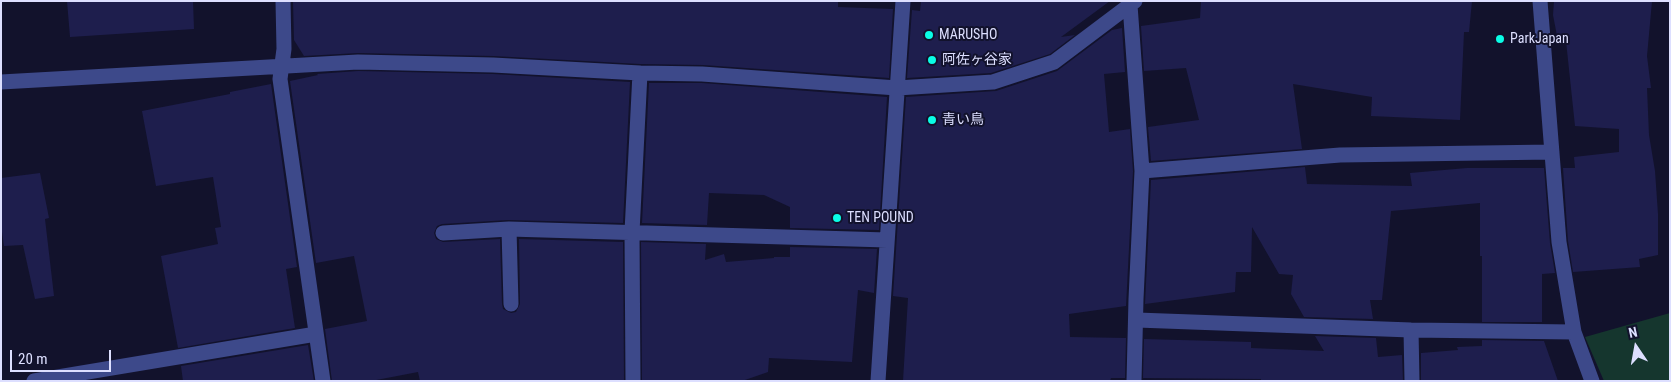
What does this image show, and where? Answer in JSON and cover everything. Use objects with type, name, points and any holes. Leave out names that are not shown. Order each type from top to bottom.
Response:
[{"type":"street","points":[[283,1],[284,49],[280,79],[323,381]]},
{"type":"street","points":[[878,381],[903,1]]},
{"type":"street","points":[[1540,1],[1559,242],[1574,332],[1592,381]]},
{"type":"street","points":[[1,82],[22,79],[358,62],[492,65],[640,73],[702,74],[897,88],[993,82],[1054,62],[1133,3]]},
{"type":"street","points":[[1133,3],[1142,171],[1134,381]]},
{"type":"street","points":[[633,381],[632,232],[640,73]]},
{"type":"street","points":[[1142,171],[1340,155],[1552,152]]},
{"type":"street","points":[[443,233],[509,229],[887,240]]},
{"type":"street","points":[[509,229],[511,304]]},
{"type":"street","points":[[1136,320],[1411,330],[1574,332]]},
{"type":"street","points":[[1411,330],[1412,381]]},
{"type":"street","points":[[34,381],[316,334]]},
{"type":"green space","points":[[1670,313],[1670,381],[1604,381],[1585,337]]},
{"type":"building","points":[[67,1],[193,1],[194,29],[70,37]]},
{"type":"building","points":[[293,1],[838,1],[838,7],[893,9],[889,78],[703,65],[640,64],[493,56],[358,53],[304,56],[294,40]]},
{"type":"building","points":[[921,1],[1110,1],[1061,37],[1075,35],[1050,54],[991,73],[907,78],[912,10],[920,11]]},
{"type":"building","points":[[1201,1],[1472,1],[1469,32],[1464,32],[1460,120],[1371,116],[1372,97],[1293,84],[1302,149],[1151,161],[1148,127],[1199,120],[1186,68],[1144,71],[1141,26],[1200,18]]},
{"type":"building","points":[[1554,1],[1652,1],[1647,56],[1651,88],[1647,88],[1649,135],[1655,171],[1658,214],[1658,255],[1639,259],[1640,267],[1573,272],[1568,241],[1563,168],[1575,168],[1574,157],[1619,152],[1619,129],[1575,126],[1566,41],[1558,41],[1553,15]]},
{"type":"building","points":[[1122,28],[1125,72],[1104,74],[1109,132],[1130,129],[1133,171],[1126,306],[1069,314],[1070,337],[1126,338],[1125,378],[1111,378],[1110,381],[903,381],[908,298],[893,296],[906,97],[996,91],[1057,71],[1112,30]]},
{"type":"building","points":[[358,71],[493,74],[630,82],[623,223],[508,220],[442,224],[437,226],[434,233],[436,239],[443,242],[500,239],[502,304],[503,309],[511,313],[516,312],[520,304],[519,239],[623,242],[624,381],[420,381],[418,372],[371,381],[332,381],[325,329],[367,321],[354,256],[316,263],[290,81],[317,74]]},
{"type":"building","points":[[649,83],[702,83],[887,97],[879,230],[790,228],[790,207],[764,195],[709,193],[707,225],[642,223]]},
{"type":"building","points":[[271,84],[297,267],[286,269],[295,328],[178,348],[161,256],[218,244],[215,228],[221,227],[213,177],[156,186],[142,111]]},
{"type":"building","points":[[1305,167],[1307,184],[1412,186],[1410,173],[1467,168],[1544,168],[1550,243],[1555,273],[1542,274],[1542,322],[1482,322],[1480,203],[1391,211],[1382,300],[1370,300],[1373,319],[1304,317],[1291,294],[1293,275],[1279,274],[1252,227],[1251,272],[1236,272],[1235,292],[1145,304],[1151,180]]},
{"type":"building","points":[[40,173],[49,218],[45,219],[54,296],[35,299],[23,245],[4,246],[1,225],[1,178]]},
{"type":"building","points":[[641,242],[706,244],[705,260],[724,254],[726,262],[790,257],[790,247],[877,249],[874,293],[858,290],[852,362],[769,358],[768,372],[742,381],[642,381]]},
{"type":"building","points":[[1315,336],[1376,338],[1378,357],[1402,355],[1403,381],[1261,381],[1261,379],[1143,378],[1144,339],[1251,342],[1251,348],[1324,351]]},
{"type":"building","points":[[1482,340],[1544,341],[1558,381],[1421,381],[1421,353],[1458,350],[1457,347],[1482,346]]},
{"type":"building","points":[[308,345],[314,381],[183,381],[181,366]]},
{"type":"place","name":"MARUSHO","points":[[929,35]]},
{"type":"place","name":"ParkJapan","points":[[1500,39]]},
{"type":"place","name":"阿佐ヶ谷家","points":[[932,60]]},
{"type":"place","name":"青い鳥","points":[[932,120]]},
{"type":"place","name":"TEN POUND","points":[[837,218]]}]
